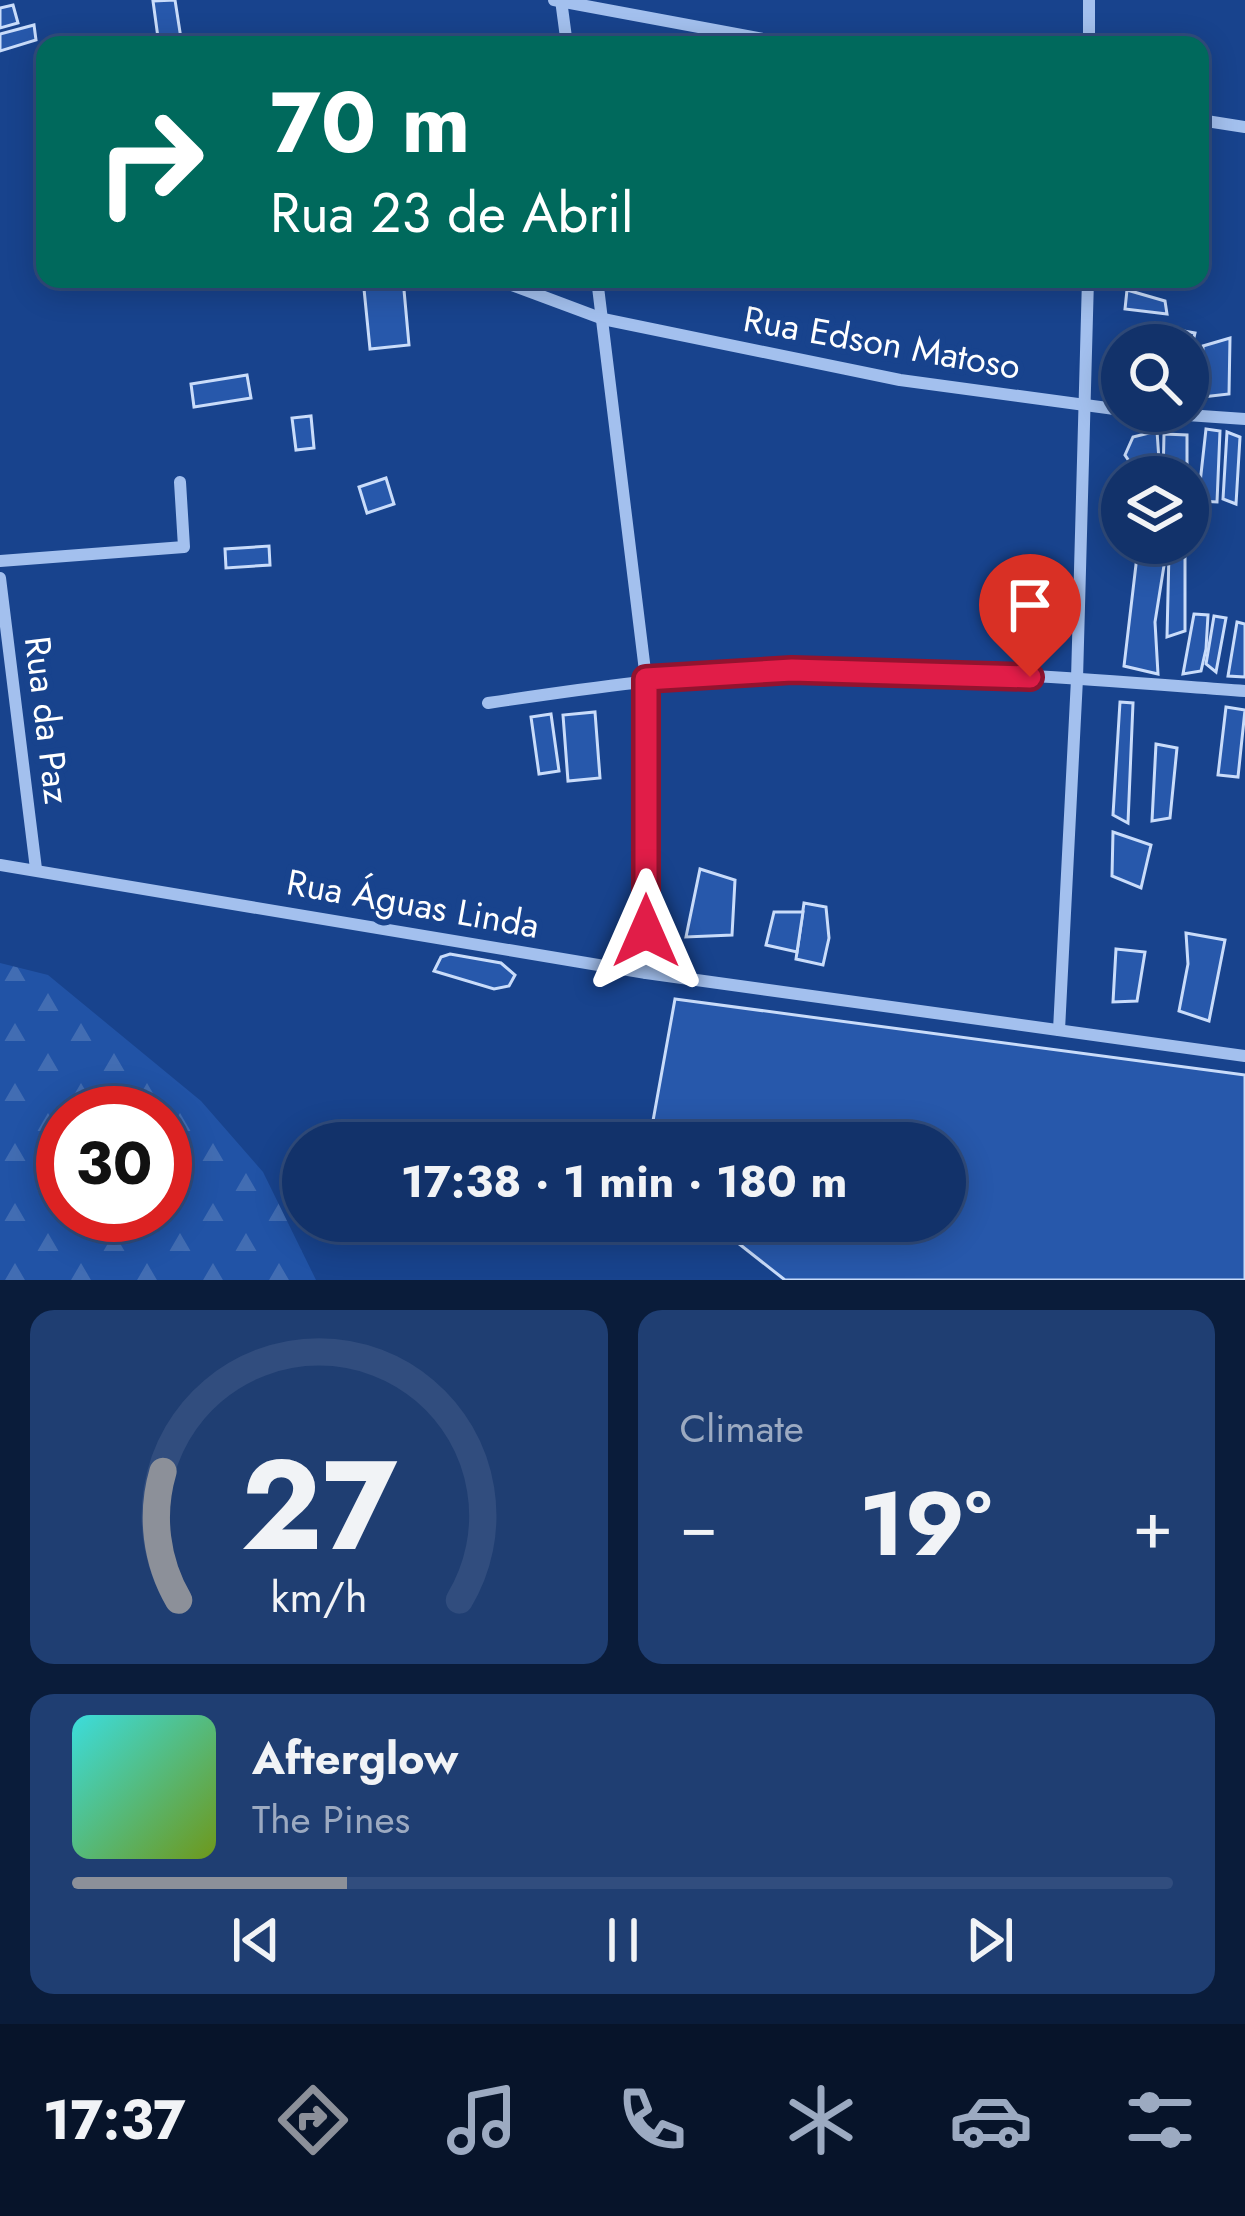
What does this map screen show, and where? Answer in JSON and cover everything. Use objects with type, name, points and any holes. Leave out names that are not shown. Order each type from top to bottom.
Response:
[{"type":"street","points":[[565,36],[559,0],[748,36]]},
{"type":"street","points":[[1089,0],[1089,36]]},
{"type":"street","points":[[1209,121],[1245,127]]},
{"type":"street","name":"Rua Edson Matoso","points":[[520,288],[603,319],[900,380],[1101,409]]},
{"type":"street","points":[[598,288],[646,679],[646,973]]},
{"type":"street","points":[[1059,1030],[1088,408],[1088,288]]},
{"type":"street","name":"Rua Edson Matoso","points":[[1209,417],[1245,419]]},
{"type":"street","points":[[0,561],[184,547],[180,482]]},
{"type":"street","name":"Rua da Paz","points":[[0,578],[36,869]]},
{"type":"street","points":[[488,703],[646,679],[792,670],[1077,679],[1245,691]]},
{"type":"street","name":"Rua Águas Linda","points":[[0,865],[646,973],[1245,1056]]},
{"type":"green space","points":[[0,963],[48,975],[183,1086],[36,1086],[36,1242],[192,1242],[192,1094],[263,1172],[282,1211],[282,1242],[297,1242],[316,1280],[0,1280]]},
{"type":"building","points":[[175,0],[181,36],[158,36],[153,1]]},
{"type":"building","points":[[13,5],[18,23],[0,28],[0,8]]},
{"type":"building","points":[[34,25],[36,40],[0,51],[0,34]]},
{"type":"building","points":[[364,288],[404,288],[409,345],[370,349]]},
{"type":"building","points":[[1127,290],[1165,301],[1167,314],[1125,309]]},
{"type":"building","points":[[1230,338],[1229,394],[1209,396],[1209,344]]},
{"type":"building","points":[[247,375],[251,398],[194,407],[191,384]]},
{"type":"building","points":[[311,416],[314,448],[296,450],[292,418]]},
{"type":"building","points":[[1220,431],[1217,502],[1209,502],[1209,456],[1203,456],[1206,432]]},
{"type":"building","points":[[1157,432],[1159,456],[1126,456],[1133,437]]},
{"type":"building","points":[[1227,432],[1240,437],[1236,504],[1223,499]]},
{"type":"building","points":[[1164,434],[1187,435],[1187,456],[1163,456]]},
{"type":"building","points":[[386,478],[394,504],[367,513],[359,487]]},
{"type":"building","points":[[269,546],[270,565],[226,568],[225,549]]},
{"type":"building","points":[[1136,564],[1164,564],[1155,622],[1158,674],[1124,666]]},
{"type":"building","points":[[1169,564],[1185,564],[1185,631],[1167,637]]},
{"type":"building","points":[[1194,614],[1208,615],[1206,649],[1201,671],[1183,674]]},
{"type":"building","points":[[1214,616],[1226,618],[1216,672],[1206,664]]},
{"type":"building","points":[[1237,622],[1245,624],[1245,677],[1228,676]]},
{"type":"building","points":[[1120,702],[1133,703],[1128,823],[1113,815]]},
{"type":"building","points":[[1226,707],[1245,710],[1238,777],[1218,775]]},
{"type":"building","points":[[595,712],[600,778],[568,781],[563,715]]},
{"type":"building","points":[[551,714],[559,771],[539,774],[531,717]]},
{"type":"building","points":[[1156,744],[1177,748],[1170,818],[1152,821]]},
{"type":"building","points":[[1113,832],[1151,845],[1141,888],[1112,876]]},
{"type":"building","points":[[700,869],[735,880],[732,935],[686,937]]},
{"type":"building","points":[[804,903],[826,907],[829,938],[823,965],[796,959]]},
{"type":"building","points":[[774,912],[803,912],[797,952],[766,945]]},
{"type":"building","points":[[1186,933],[1225,940],[1209,1021],[1179,1011],[1188,964]]},
{"type":"building","points":[[1116,949],[1145,952],[1137,1001],[1113,1002]]},
{"type":"building","points":[[450,954],[501,963],[515,975],[509,986],[494,989],[434,971],[441,957]]},
{"type":"building","points":[[675,999],[1245,1075],[1245,1280],[785,1280],[737,1242],[966,1242],[966,1122],[653,1122]]},
{"type":"route","points":[[646,931],[646,679],[792,670],[1030,677]]}]
